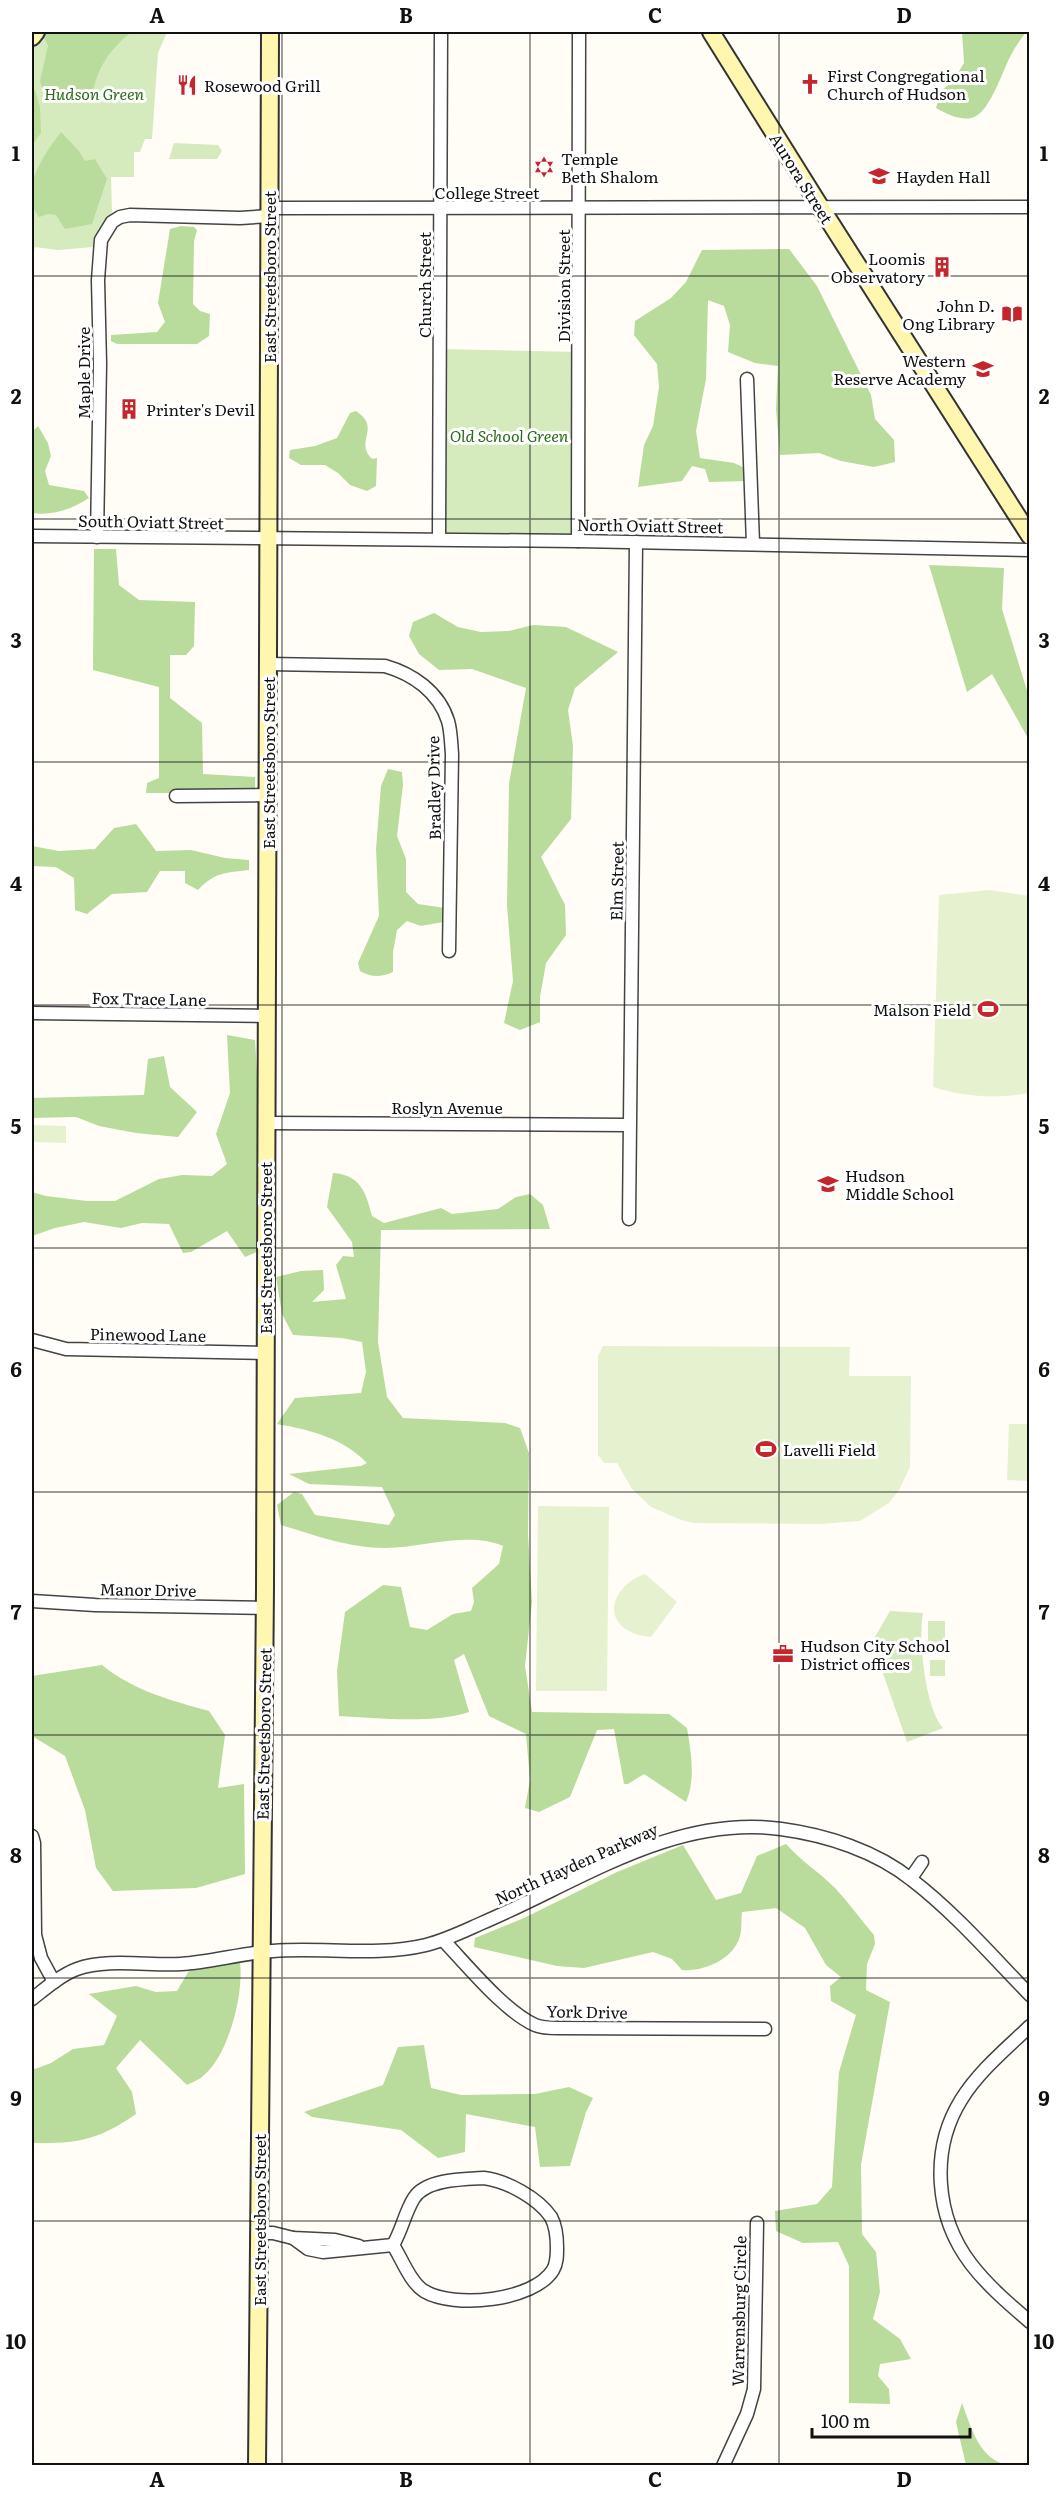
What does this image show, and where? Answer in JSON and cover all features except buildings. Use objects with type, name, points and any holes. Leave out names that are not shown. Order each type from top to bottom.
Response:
[{"type":"main road","points":[[32,37],[36,32]]},
{"type":"main road","name":"East Streetsboro Street","points":[[257,2466],[264,1608],[270,32]]},
{"type":"main road","name":"Aurora Street","points":[[711,32],[1029,536]]},
{"type":"street","name":"Church Street","points":[[439,539],[441,32]]},
{"type":"street","name":"Division Street","points":[[578,540],[579,32]]},
{"type":"street","name":"College Street","points":[[120,217],[240,218],[269,212],[441,208],[1029,207]]},
{"type":"street","name":"Maple Drive","points":[[97,537],[100,364],[98,280],[101,240],[106,228],[120,217]]},
{"type":"street","points":[[747,380],[753,544]]},
{"type":"street","name":"South Oviatt Street","points":[[32,536],[269,538]]},
{"type":"street","name":"North Oviatt Street","points":[[269,538],[578,540],[1029,550]]},
{"type":"street","name":"Elm Street","points":[[629,1219],[636,542]]},
{"type":"street","name":"Bradley Drive","points":[[268,664],[385,666],[416,679],[435,697],[443,709],[449,722],[452,754],[449,951]]},
{"type":"street","points":[[176,796],[268,795]]},
{"type":"street","name":"Fox Trace Lane","points":[[32,1013],[266,1016]]},
{"type":"street","name":"Roslyn Avenue","points":[[266,1123],[629,1125]]},
{"type":"street","name":"Pinewood Lane","points":[[32,1340],[66,1349],[265,1353]]},
{"type":"street","name":"Manor Drive","points":[[32,1601],[95,1605],[264,1608]]},
{"type":"street","name":"North Hayden Parkway","points":[[32,1999],[54,1982],[77,1969],[94,1965],[182,1964],[261,1953],[407,1948],[443,1940],[651,1845],[724,1828],[782,1829],[827,1838],[855,1848],[911,1878],[952,1916],[1029,1995]]},
{"type":"street","points":[[32,1836],[35,1935],[41,1958],[54,1982]]},
{"type":"street","points":[[911,1878],[922,1862]]},
{"type":"street","name":"York Drive","points":[[443,1940],[487,1986],[522,2017],[537,2026],[765,2029]]},
{"type":"street","points":[[1029,2025],[977,2078],[961,2100],[948,2127],[942,2149],[940,2180],[946,2215],[953,2235],[969,2262],[982,2278],[1029,2322]]},
{"type":"street","points":[[484,2178],[505,2184],[534,2202],[548,2214],[556,2229],[557,2259],[550,2274],[540,2282],[492,2300],[465,2302],[443,2298],[424,2290],[415,2282],[393,2245],[413,2200],[420,2191],[458,2180],[484,2178]]},
{"type":"street","name":"Warrensburg Circle","points":[[723,2466],[729,2447],[747,2414],[754,2389],[757,2223]]},
{"type":"street","points":[[260,2233],[273,2233],[293,2238],[308,2249],[322,2252],[393,2245]]},
{"type":"green space","name":"Hudson Green","points":[[37,32],[167,32],[158,53],[152,139],[145,139],[140,152],[134,152],[134,177],[111,177],[112,211],[110,217],[104,221],[93,247],[58,250],[35,247],[32,257],[32,37]]},
{"type":"green space","points":[[48,32],[130,33],[105,61],[100,69],[92,97],[86,102],[52,100],[43,90],[40,81],[48,46],[43,35]]},
{"type":"green space","points":[[962,32],[1026,32],[1013,52],[987,105],[976,116],[966,119],[936,108],[941,91],[953,81],[964,63]]},
{"type":"green space","points":[[32,90],[35,90],[40,107],[41,133],[32,145]]},
{"type":"green space","points":[[61,132],[85,161],[95,159],[107,179],[92,224],[65,229],[56,215],[48,214],[39,217],[33,207],[31,196],[32,184],[41,162]]},
{"type":"green space","points":[[174,143],[218,145],[222,151],[217,159],[169,159]]},
{"type":"green space","points":[[181,226],[194,227],[197,230],[194,241],[193,304],[200,311],[210,314],[209,336],[197,344],[117,344],[111,341],[111,335],[157,332],[165,322],[158,303],[170,229]]},
{"type":"green space","points":[[789,249],[817,286],[871,395],[875,419],[894,440],[895,462],[874,467],[841,461],[819,453],[780,455],[776,409],[778,366],[755,363],[728,352],[730,325],[724,306],[708,300],[706,379],[696,431],[700,458],[734,463],[747,469],[747,481],[709,482],[705,469],[692,466],[682,481],[638,487],[644,445],[653,426],[659,387],[657,364],[634,335],[635,321],[671,298],[686,282],[702,250]]},
{"type":"green space","name":"Old School Green","points":[[440,349],[579,352],[578,541],[439,539]]},
{"type":"green space","points":[[356,411],[367,423],[367,452],[372,459],[377,458],[376,486],[367,491],[350,485],[338,473],[325,465],[301,465],[289,458],[290,450],[315,446],[337,438],[350,413]]},
{"type":"green space","points":[[38,426],[48,443],[51,456],[45,471],[49,485],[84,491],[89,498],[62,511],[32,513],[32,432]]},
{"type":"green space","points":[[94,549],[116,549],[119,585],[139,600],[195,602],[194,646],[186,655],[170,655],[170,698],[202,723],[203,774],[255,777],[255,793],[146,793],[147,783],[159,778],[159,687],[93,670]]},
{"type":"green space","points":[[929,565],[1004,568],[1002,609],[1029,697],[1029,740],[992,674],[967,692]]},
{"type":"green space","points":[[434,613],[458,627],[481,632],[509,631],[533,625],[566,627],[618,652],[575,688],[568,710],[573,746],[571,819],[541,857],[565,905],[566,935],[546,963],[540,997],[540,1022],[520,1030],[504,1023],[513,981],[507,905],[509,784],[526,688],[472,669],[439,670],[419,654],[409,636],[413,622]]},
{"type":"green space","points":[[388,769],[402,772],[403,785],[397,836],[406,859],[406,892],[418,904],[445,908],[443,922],[421,926],[407,921],[397,930],[393,952],[393,972],[376,976],[360,971],[358,963],[379,916],[376,849],[381,786]]},
{"type":"green space","points":[[136,824],[156,851],[191,850],[225,858],[249,860],[249,870],[215,877],[198,890],[185,883],[185,871],[160,871],[147,892],[112,894],[87,914],[75,910],[74,878],[56,867],[32,866],[32,846],[59,851],[95,849],[114,828]]},
{"type":"green space","name":"Malson Field","points":[[989,890],[1029,896],[1029,1093],[981,1096],[933,1087],[939,895]]},
{"type":"green space","points":[[227,1035],[255,1040],[261,1250],[245,1257],[227,1231],[191,1252],[183,1253],[169,1224],[142,1223],[121,1228],[84,1222],[32,1236],[32,1192],[87,1201],[115,1201],[159,1179],[182,1175],[212,1176],[227,1164],[216,1134],[230,1093]]},
{"type":"green space","points":[[164,1056],[170,1087],[197,1112],[178,1137],[136,1133],[99,1126],[76,1117],[32,1118],[32,1098],[144,1095],[148,1059]]},
{"type":"green space","points":[[32,1125],[66,1126],[66,1143],[32,1142]]},
{"type":"green space","points":[[333,1173],[342,1174],[356,1181],[364,1193],[372,1216],[384,1223],[441,1208],[452,1214],[498,1209],[516,1197],[530,1194],[543,1205],[550,1229],[381,1230],[378,1342],[387,1397],[403,1418],[505,1423],[520,1428],[529,1453],[528,1534],[532,1602],[525,1666],[532,1712],[669,1714],[687,1728],[692,1775],[686,1802],[644,1774],[624,1784],[614,1729],[597,1730],[570,1797],[539,1812],[525,1808],[530,1780],[526,1734],[489,1716],[464,1654],[454,1660],[469,1712],[455,1716],[423,1719],[339,1716],[337,1671],[345,1612],[383,1585],[401,1587],[410,1627],[427,1630],[453,1614],[471,1611],[474,1602],[472,1588],[499,1564],[503,1546],[475,1540],[460,1540],[385,1548],[358,1546],[281,1525],[277,1505],[294,1492],[302,1494],[315,1515],[389,1525],[395,1515],[382,1487],[309,1484],[289,1474],[361,1466],[367,1463],[348,1447],[326,1436],[277,1424],[295,1398],[361,1393],[366,1372],[362,1342],[342,1338],[293,1335],[282,1314],[276,1277],[301,1271],[323,1270],[324,1290],[312,1302],[346,1299],[336,1265],[343,1256],[354,1257],[352,1242],[327,1207]]},
{"type":"green space","points":[[603,1346],[850,1347],[849,1376],[911,1376],[910,1467],[899,1490],[889,1503],[860,1521],[821,1524],[693,1523],[681,1520],[651,1507],[632,1489],[617,1463],[604,1463],[598,1455],[598,1356]]},
{"type":"green space","points":[[1009,1424],[1029,1424],[1029,1481],[1007,1480]]},
{"type":"green space","points":[[538,1506],[609,1507],[607,1691],[536,1691]]},
{"type":"green space","points":[[645,1574],[677,1602],[651,1637],[627,1630],[617,1621],[614,1613],[614,1604],[622,1589]]},
{"type":"green space","points":[[890,1611],[923,1613],[921,1639],[924,1673],[932,1705],[943,1728],[907,1742],[872,1642]]},
{"type":"green space","points":[[928,1621],[945,1621],[945,1645],[928,1645]]},
{"type":"green space","points":[[930,1660],[945,1660],[945,1676],[930,1676]]},
{"type":"green space","points":[[102,1665],[140,1688],[209,1711],[225,1735],[218,1788],[244,1784],[245,1874],[196,1888],[113,1891],[96,1868],[85,1810],[65,1756],[32,1736],[32,1676]]},
{"type":"green space","points":[[786,1844],[835,1888],[874,1935],[875,1944],[867,1964],[866,1990],[890,2002],[861,2165],[862,2234],[876,2252],[880,2292],[873,2319],[900,2339],[911,2359],[880,2364],[878,2376],[889,2389],[890,2404],[849,2403],[849,2266],[838,2242],[803,2243],[776,2231],[775,2211],[817,2204],[832,2187],[839,2072],[856,2015],[831,2001],[830,1986],[841,1977],[826,1965],[805,1928],[776,1908],[742,1912],[740,1936],[732,1951],[717,1962],[691,1970],[682,1970],[672,1959],[653,1952],[584,1968],[557,1966],[474,1947],[475,1938],[524,1918],[617,1872],[683,1845],[716,1900],[741,1893],[757,1856]]},
{"type":"green space","points":[[240,1962],[240,1990],[233,2023],[220,2054],[203,2076],[187,2085],[140,2040],[116,2068],[132,2092],[136,2114],[110,2130],[87,2139],[62,2143],[32,2143],[32,2070],[51,2063],[73,2049],[104,2045],[117,2016],[89,1994],[136,1986],[156,1992],[177,1991],[190,1969]]},
{"type":"green space","points":[[424,2045],[431,2088],[461,2095],[535,2094],[569,2087],[593,2098],[586,2112],[570,2166],[540,2167],[535,2127],[466,2114],[465,2152],[438,2158],[401,2130],[312,2117],[304,2112],[383,2085],[398,2047]]},
{"type":"green space","points":[[962,2403],[977,2441],[989,2456],[1007,2465],[966,2465],[956,2422]]},
{"type":"place","name":"First Congregational Church of Hudson","points":[[810,84]]},
{"type":"place","name":"Rosewood Grill","points":[[187,85]]},
{"type":"place","name":"Temple Beth Shalom","points":[[544,167]]},
{"type":"place","name":"Hayden Hall","points":[[879,176]]},
{"type":"place","name":"Loomis Observatory","points":[[942,267]]},
{"type":"place","name":"John D. Ong Library","points":[[1012,314]]},
{"type":"place","name":"Western Reserve Academy","points":[[983,369]]},
{"type":"place","name":"Printer's Devil","points":[[129,409]]},
{"type":"place","name":"Malson Field","points":[[988,1009]]},
{"type":"place","name":"Hudson Middle School","points":[[828,1184]]},
{"type":"place","name":"Lavelli Field","points":[[766,1449]]},
{"type":"place","name":"Hudson City School District offices","points":[[783,1654]]}]
